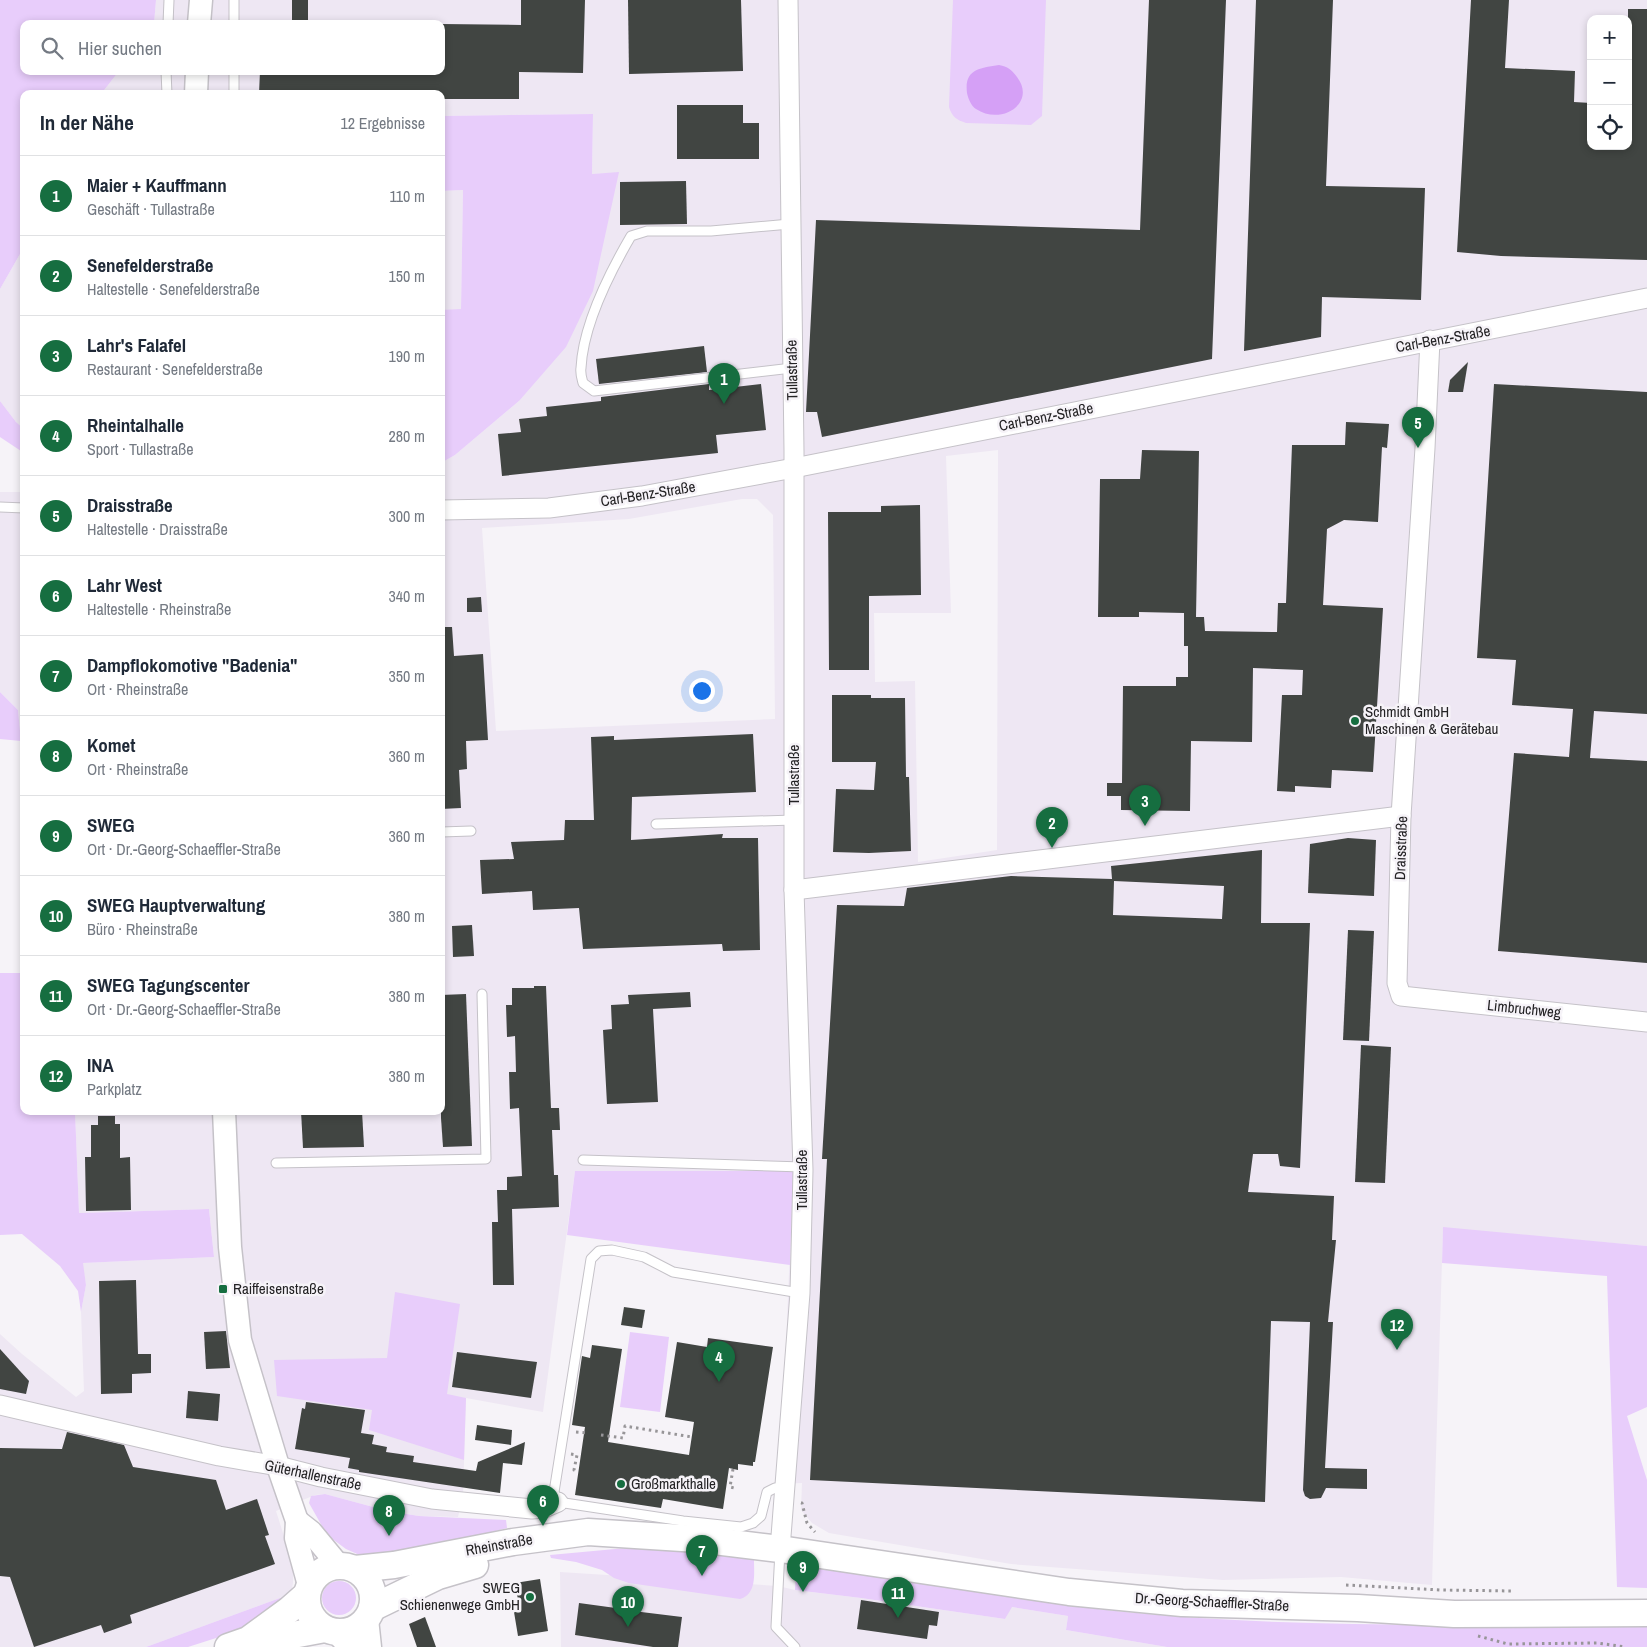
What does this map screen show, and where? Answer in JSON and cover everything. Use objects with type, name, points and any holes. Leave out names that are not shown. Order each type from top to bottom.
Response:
[{"type":"main road","name":"Rheinstraße","points":[[347,1568],[394,1565],[513,1542],[588,1532],[643,1535],[780,1549]]},
{"type":"main road","name":"Rheinstraße","points":[[369,1613],[438,1576],[477,1564],[643,1535]]},
{"type":"main road","name":"Dr.-Georg-Schaeffler-Straße","points":[[780,1549],[1069,1592],[1182,1603],[1358,1608],[1454,1614],[1647,1613]]},
{"type":"main road","points":[[330,1567],[347,1568],[362,1574],[372,1590],[373,1599],[369,1613],[360,1626],[353,1630],[337,1636],[238,1643],[289,1610],[308,1590],[314,1577],[330,1567]]},
{"type":"main road","points":[[308,1590],[308,1611],[318,1625],[337,1636]]},
{"type":"street","points":[[200,0],[200,20]]},
{"type":"street","name":"Tullastraße","points":[[780,1549],[800,1293],[803,1166],[794,890],[794,468],[788,0]]},
{"type":"street","points":[[196,90],[197,75]]},
{"type":"street","name":"Carl-Benz-Straße","points":[[445,510],[549,508],[642,496],[794,468],[1647,298]]},
{"type":"street","name":"Draisstraße","points":[[1401,996],[1397,983],[1402,816],[1430,340]]},
{"type":"street","points":[[794,890],[1402,816]]},
{"type":"street","name":"Limbruchweg","points":[[1401,996],[1647,1022]]},
{"type":"street","points":[[224,1115],[230,1247],[240,1340],[278,1466],[297,1521],[296,1538],[308,1590]]},
{"type":"street","name":"Güterhallenstraße","points":[[0,1405],[219,1456],[278,1466],[321,1477],[432,1499],[532,1509],[544,1508],[558,1502]]},
{"type":"street","points":[[297,1521],[311,1532],[347,1568]]},
{"type":"street","points":[[369,1613],[370,1647]]},
{"type":"lane","points":[[168,20],[169,0]]},
{"type":"lane","points":[[234,0],[234,20]]},
{"type":"lane","points":[[166,75],[167,90]]},
{"type":"lane","points":[[234,75],[234,90]]},
{"type":"lane","points":[[790,224],[711,231],[648,231],[630,236],[610,272],[596,308],[586,336],[580,370],[583,383],[594,391],[792,368]]},
{"type":"lane","points":[[0,507],[20,508]]},
{"type":"lane","points":[[656,824],[794,820]]},
{"type":"lane","points":[[445,832],[471,831]]},
{"type":"lane","points":[[276,1163],[486,1159],[482,994]]},
{"type":"lane","points":[[583,1160],[803,1166]]},
{"type":"lane","points":[[558,1502],[554,1492],[591,1259],[599,1251],[612,1250],[644,1258],[673,1272],[800,1293]]},
{"type":"lane","name":"Güterhallenstraße","points":[[558,1502],[683,1521],[741,1527],[753,1523],[762,1516],[767,1492],[775,1488],[784,1487]]},
{"type":"lane","points":[[780,1549],[776,1627],[795,1647],[800,1647]]},
{"type":"path","points":[[601,1435],[623,1438],[625,1426],[692,1436]]},
{"type":"path","points":[[577,1455],[574,1470],[578,1471]]},
{"type":"path","points":[[733,1469],[730,1487],[734,1488]]},
{"type":"path","points":[[1357,1584],[1441,1590]]},
{"type":"path","points":[[1454,1614],[1472,1634],[1508,1644],[1597,1643],[1626,1647]]},
{"type":"shaded area","points":[[0,0],[156,0],[154,20],[20,20],[20,75],[116,75],[104,90],[20,90],[20,254],[0,289]]},
{"type":"shaded area","points":[[156,0],[1647,0],[1647,1246],[1443,1228],[1432,1585],[1341,1577],[1223,1580],[1011,1564],[829,1533],[812,1523],[801,1510],[802,1483],[777,1484],[784,1398],[793,1171],[575,1171],[543,1412],[466,1398],[463,1495],[458,1517],[419,1516],[388,1511],[325,1494],[315,1495],[276,1511],[293,1571],[291,1594],[146,1647],[0,1647],[0,1334],[76,1397],[84,1391],[81,1312],[86,1285],[82,1263],[214,1257],[209,1209],[79,1213],[75,1115],[445,1115],[445,461],[455,455],[519,401],[606,226],[618,173],[592,174],[593,114],[445,116],[445,90],[104,90],[116,75],[445,75],[445,20],[154,20]],"holes":[[[998,450],[997,850],[918,862],[915,681],[875,682],[874,613],[951,613],[946,456]],[[742,499],[757,499],[773,515],[775,719],[496,731],[482,528],[629,519]]]},
{"type":"shaded area","points":[[953,0],[1046,0],[1042,116],[1031,125],[966,123],[953,116],[949,107]]},
{"type":"shaded area","points":[[999,65],[1009,69],[1017,77],[1022,87],[1023,95],[1013,109],[996,115],[986,114],[976,109],[970,102],[967,93],[968,79],[975,71]]},
{"type":"shaded area","points":[[593,114],[592,174],[619,172],[593,291],[566,347],[519,401],[455,455],[445,461],[445,310],[461,309],[463,190],[445,191],[445,116]]},
{"type":"shaded area","points":[[463,190],[461,310],[445,310],[445,191]]},
{"type":"shaded area","points":[[20,254],[20,426],[0,401],[0,289]]},
{"type":"shaded area","points":[[0,401],[20,426],[20,450],[0,437]]},
{"type":"shaded area","points":[[0,492],[20,492],[20,731],[18,710],[0,692]]},
{"type":"shaded area","points":[[0,692],[18,710],[20,741],[0,739]]},
{"type":"shaded area","points":[[0,973],[20,973],[20,1115],[75,1115],[79,1213],[209,1209],[214,1257],[83,1263],[86,1285],[81,1312],[78,1291],[60,1266],[22,1234],[0,1235]]},
{"type":"shaded area","points":[[575,1171],[793,1171],[790,1265],[567,1235]]},
{"type":"shaded area","points":[[1443,1227],[1647,1246],[1647,1407],[1627,1416],[1647,1480],[1647,1588],[1617,1587],[1607,1276],[1442,1263]]},
{"type":"shaded area","points":[[395,1292],[460,1304],[447,1394],[466,1398],[464,1460],[369,1430],[372,1410],[277,1396],[274,1360],[387,1358]]},
{"type":"shaded area","points":[[630,1332],[669,1337],[660,1412],[620,1407]]},
{"type":"shaded area","points":[[325,1494],[388,1511],[419,1516],[506,1520],[507,1528],[434,1547],[364,1557],[346,1549],[327,1535],[309,1503],[311,1496]]},
{"type":"shaded area","points":[[626,1548],[692,1548],[741,1555],[754,1560],[752,1588],[749,1593],[740,1599],[629,1583],[614,1578],[602,1570],[576,1562],[551,1558],[550,1555]]},
{"type":"shaded area","points":[[806,1565],[1085,1608],[1190,1617],[1255,1621],[1386,1624],[1647,1623],[1647,1647],[1167,1647],[1066,1630],[1068,1616],[1012,1607],[1005,1619],[795,1590],[798,1573]]},
{"type":"shaded area","points":[[560,1572],[778,1586],[795,1590],[1005,1619],[1011,1607],[1068,1616],[1066,1630],[1167,1647],[561,1647]]},
{"type":"shaded area","points":[[339,1581],[346,1582],[351,1586],[355,1591],[355,1605],[351,1610],[346,1614],[339,1615],[332,1614],[327,1610],[323,1605],[322,1598],[323,1591],[327,1586],[332,1582]]},
{"type":"shaded area","points":[[291,1594],[238,1631],[188,1647],[146,1647]]},
{"type":"building","points":[[292,0],[308,0],[308,20],[292,20]]},
{"type":"building","points":[[521,0],[585,0],[583,73],[519,72],[519,99],[445,99],[445,90],[259,90],[260,75],[445,75],[445,24],[521,25]]},
{"type":"building","points":[[628,0],[741,0],[743,71],[629,74]]},
{"type":"building","points":[[1149,0],[1226,0],[1212,359],[822,437],[817,412],[806,412],[816,220],[1140,230]]},
{"type":"building","points":[[1256,0],[1333,0],[1326,186],[1425,188],[1421,300],[1322,297],[1321,337],[1244,351]]},
{"type":"building","points":[[1471,0],[1509,0],[1505,68],[1575,71],[1574,102],[1587,103],[1587,150],[1632,150],[1632,15],[1628,15],[1628,9],[1647,9],[1647,260],[1501,256],[1457,252]]},
{"type":"building","points":[[677,105],[743,105],[743,123],[759,123],[759,159],[677,159]]},
{"type":"building","points":[[686,181],[687,224],[620,225],[620,182]]},
{"type":"building","points":[[704,346],[707,372],[599,384],[596,359]]},
{"type":"building","points":[[1468,362],[1463,392],[1448,392],[1450,380]]},
{"type":"building","points":[[709,384],[709,390],[761,384],[766,430],[716,435],[718,453],[502,476],[498,434],[521,432],[519,419],[547,416],[546,407],[601,401],[601,397]]},
{"type":"building","points":[[1494,384],[1647,392],[1647,714],[1594,711],[1590,758],[1647,761],[1647,963],[1498,951],[1514,753],[1569,757],[1573,709],[1512,705],[1516,660],[1477,658]]},
{"type":"building","points":[[1346,422],[1389,424],[1387,448],[1382,447],[1378,522],[1344,520],[1327,529],[1323,605],[1383,608],[1373,772],[1332,770],[1331,788],[1295,786],[1295,792],[1277,791],[1282,695],[1302,695],[1303,670],[1253,668],[1252,742],[1191,741],[1190,811],[1121,810],[1121,796],[1107,796],[1107,783],[1122,783],[1123,686],[1176,686],[1176,677],[1188,677],[1188,646],[1184,646],[1184,613],[1139,612],[1139,617],[1098,617],[1100,479],[1140,479],[1142,450],[1199,451],[1196,617],[1204,617],[1205,631],[1277,632],[1278,603],[1286,603],[1292,445],[1345,445]]},
{"type":"building","points":[[920,505],[921,595],[869,596],[869,670],[829,670],[828,512],[881,512],[881,506]]},
{"type":"building","points":[[481,597],[482,612],[467,612],[467,598]]},
{"type":"building","points":[[445,627],[452,627],[454,656],[483,654],[488,740],[466,741],[467,769],[459,770],[461,808],[445,809]]},
{"type":"building","points":[[832,695],[871,695],[871,698],[905,698],[906,777],[909,777],[911,851],[833,852],[836,789],[874,790],[876,762],[832,762]]},
{"type":"building","points":[[753,734],[756,792],[632,797],[631,840],[723,834],[722,838],[758,838],[760,950],[723,951],[722,944],[583,949],[579,908],[533,910],[532,891],[482,894],[480,860],[514,859],[511,842],[564,840],[565,820],[594,820],[591,737],[614,736],[614,740]]},
{"type":"building","points":[[1348,838],[1376,840],[1374,896],[1308,893],[1310,844]]},
{"type":"building","points":[[1262,850],[1261,923],[1310,923],[1300,1168],[1280,1166],[1278,1154],[1253,1154],[1248,1192],[1334,1196],[1332,1240],[1336,1240],[1328,1322],[1333,1322],[1325,1468],[1367,1469],[1367,1489],[1326,1488],[1321,1498],[1310,1499],[1305,1496],[1303,1490],[1310,1322],[1271,1321],[1265,1502],[810,1480],[827,1159],[822,1159],[837,905],[904,906],[907,888],[1011,876],[1112,879],[1111,866]],"holes":[[[1114,881],[1224,886],[1222,919],[1113,915]]]},
{"type":"building","points":[[472,925],[474,956],[453,957],[452,926]]},
{"type":"building","points":[[1348,930],[1374,931],[1369,1041],[1343,1040]]},
{"type":"building","points":[[534,986],[546,986],[551,1108],[559,1108],[560,1130],[552,1130],[554,1175],[558,1175],[559,1207],[512,1209],[514,1285],[493,1285],[492,1222],[498,1222],[497,1190],[507,1190],[507,1177],[522,1176],[519,1108],[510,1109],[509,1072],[516,1072],[515,1036],[507,1037],[506,1005],[512,1005],[512,988],[534,988]]},
{"type":"building","points":[[690,992],[691,1007],[653,1009],[658,1102],[607,1104],[603,1030],[612,1029],[611,1005],[629,1004],[628,995]]},
{"type":"building","points":[[466,994],[472,1146],[443,1147],[441,1115],[445,1115],[445,995]]},
{"type":"building","points":[[1361,1045],[1391,1047],[1385,1183],[1355,1182]]},
{"type":"building","points":[[301,1115],[362,1115],[364,1147],[303,1148]]},
{"type":"building","points":[[98,1116],[115,1116],[115,1124],[120,1124],[120,1158],[130,1157],[131,1210],[86,1211],[85,1157],[91,1157],[91,1125],[98,1125]]},
{"type":"building","points":[[136,1280],[138,1354],[151,1354],[151,1373],[132,1374],[132,1393],[101,1394],[99,1281]]},
{"type":"building","points":[[624,1307],[645,1310],[642,1328],[621,1325]]},
{"type":"building","points":[[226,1331],[230,1368],[206,1369],[204,1332]]},
{"type":"building","points":[[708,1338],[773,1347],[755,1462],[753,1462],[753,1466],[738,1464],[738,1470],[729,1468],[723,1509],[663,1499],[661,1508],[575,1495],[585,1427],[572,1425],[582,1356],[590,1358],[592,1345],[622,1349],[608,1442],[689,1455],[694,1422],[665,1417],[677,1342],[707,1347]]},
{"type":"building","points":[[0,1349],[29,1381],[26,1394],[0,1389]]},
{"type":"building","points":[[457,1352],[537,1362],[531,1398],[452,1387]]},
{"type":"building","points":[[188,1391],[220,1394],[218,1421],[186,1418]]},
{"type":"building","points":[[306,1402],[365,1410],[361,1433],[374,1435],[372,1444],[387,1447],[386,1452],[414,1456],[413,1462],[476,1471],[478,1462],[525,1442],[522,1465],[503,1463],[500,1493],[359,1472],[359,1470],[348,1468],[350,1458],[295,1449],[302,1408],[305,1409]]},
{"type":"building","points":[[477,1425],[512,1430],[511,1445],[475,1440]]},
{"type":"building","points":[[67,1432],[124,1445],[133,1467],[216,1480],[226,1510],[257,1499],[269,1535],[265,1536],[275,1564],[130,1615],[132,1623],[104,1633],[101,1625],[34,1647],[10,1577],[0,1576],[0,1448],[62,1449]]},
{"type":"building","name":"SWEG Schienenwege GmbH","points":[[540,1579],[548,1631],[518,1636],[514,1612],[520,1611],[515,1583]]},
{"type":"building","points":[[861,1600],[939,1612],[937,1626],[929,1625],[927,1639],[857,1629]]},
{"type":"building","points":[[579,1603],[623,1609],[630,1605],[633,1611],[682,1617],[678,1647],[653,1647],[575,1635]]},
{"type":"building","points":[[425,1617],[436,1647],[417,1647],[409,1624]]},
{"type":"place","name":"Maier + Kauffmann","points":[[724,404]]},
{"type":"place","name":"Draisstraße","points":[[1418,448]]},
{"type":"place","name":"Schmidt GmbH Maschinen & Gerätebau","points":[[1355,721]]},
{"type":"place","name":"Lahr's Falafel","points":[[1145,826]]},
{"type":"place","name":"Senefelderstraße","points":[[1052,848]]},
{"type":"place","name":"Raiffeisenstraße","points":[[223,1289]]},
{"type":"place","name":"INA","points":[[1397,1350]]},
{"type":"place","name":"Rheintalhalle","points":[[719,1382]]},
{"type":"place","name":"Großmarkthalle","points":[[621,1484]]},
{"type":"place","name":"Lahr West","points":[[543,1526]]},
{"type":"place","name":"Komet","points":[[389,1536]]},
{"type":"place","name":"Dampflokomotive \"Badenia\"","points":[[702,1576]]},
{"type":"place","name":"SWEG","points":[[803,1592]]},
{"type":"place","name":"SWEG Schienenwege GmbH","points":[[530,1597]]},
{"type":"place","name":"SWEG Tagungscenter","points":[[898,1618]]},
{"type":"place","name":"SWEG Hauptverwaltung","points":[[628,1627]]}]
